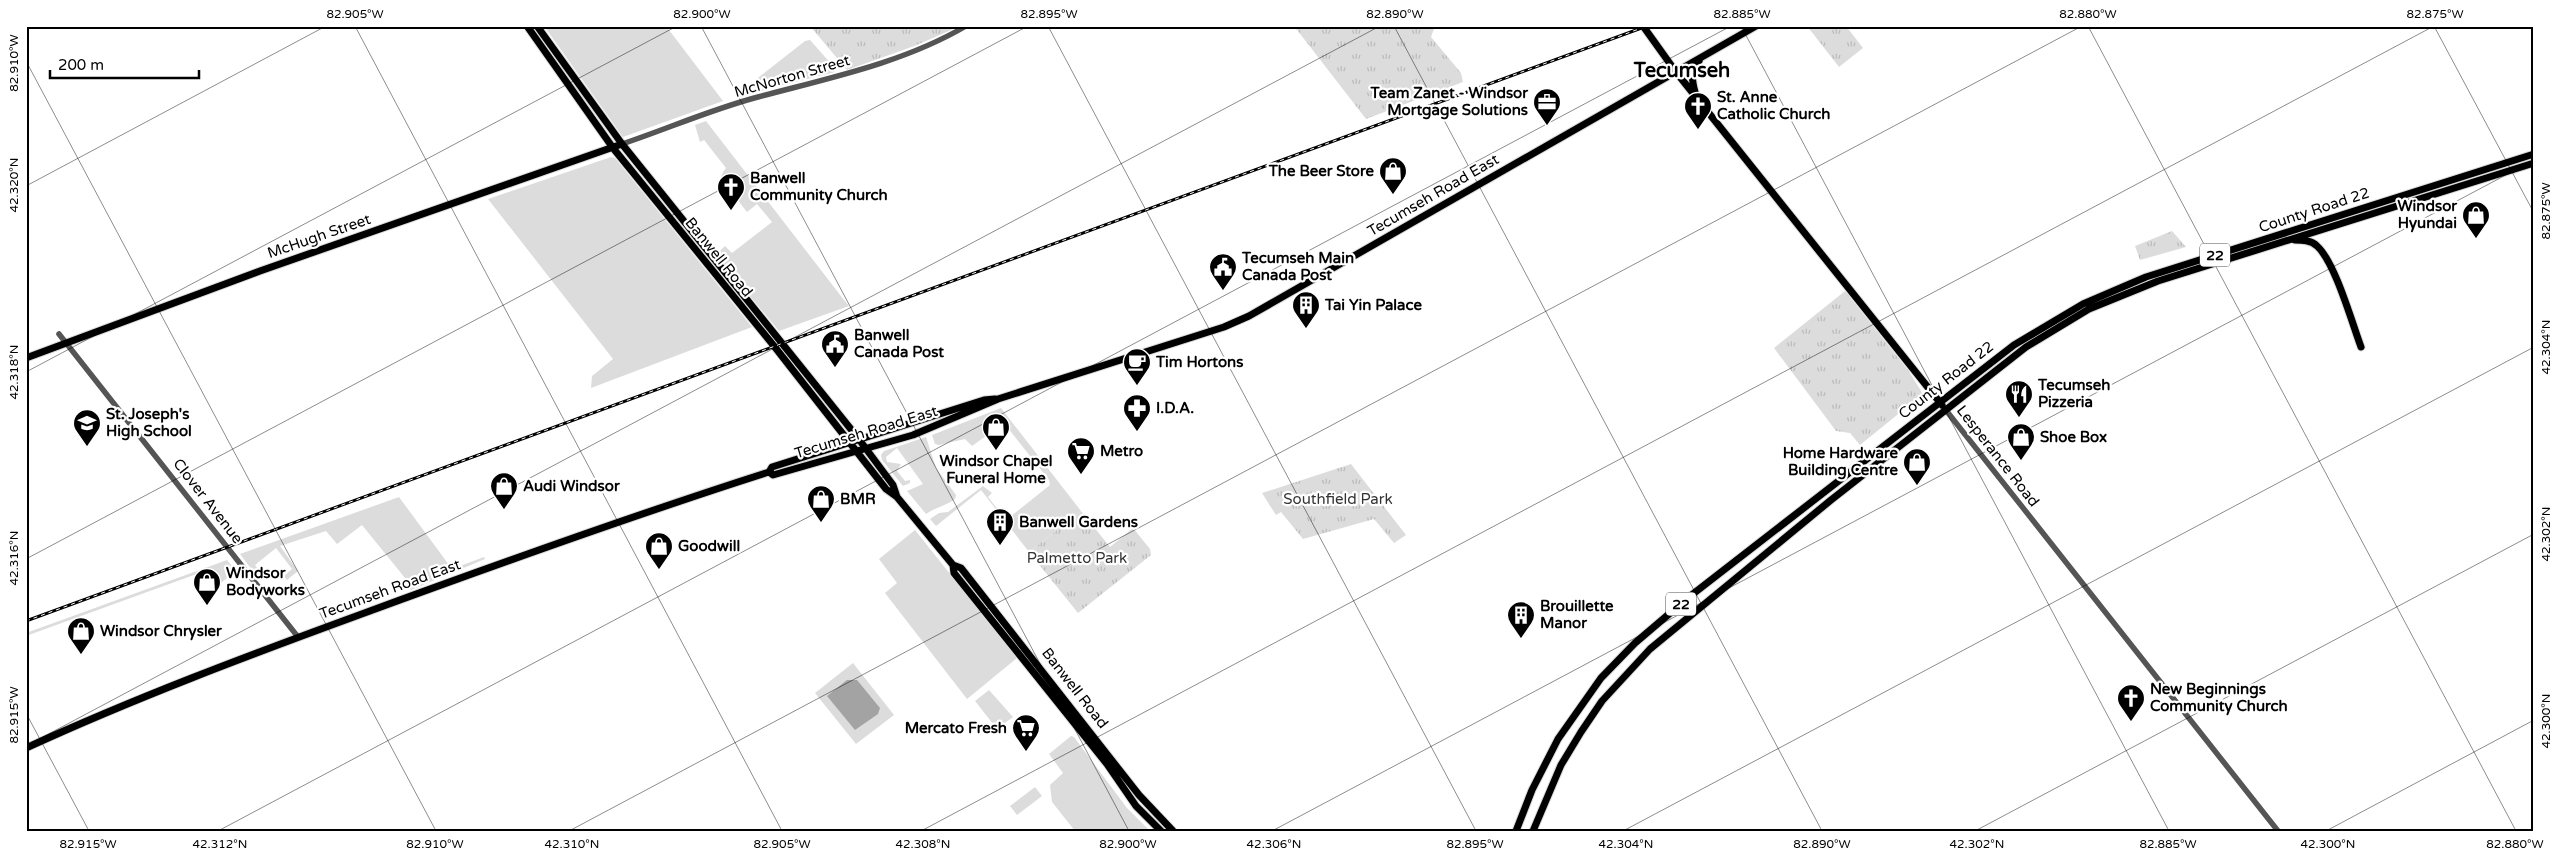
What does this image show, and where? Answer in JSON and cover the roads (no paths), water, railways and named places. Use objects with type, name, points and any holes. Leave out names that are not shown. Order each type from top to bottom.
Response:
[{"type":"main road","name":"Banwell Road","points":[[528,26],[613,148],[886,489],[897,497],[953,565],[961,568],[1139,795],[1173,831]]},
{"type":"main road","name":"Banwell Road","points":[[537,26],[622,144],[858,438],[893,485],[897,497]]},
{"type":"main road","name":"Lesperance Road","points":[[1643,26],[1696,98],[1945,409]]},
{"type":"main road","name":"Tecumseh Road East","points":[[769,472],[773,475],[856,451],[866,450],[913,435],[998,399],[1220,328],[1249,316],[1756,26]]},
{"type":"main road","points":[[1696,98],[1692,76],[1694,65],[1704,56]]},
{"type":"main road","name":"McHugh Street","points":[[26,358],[260,271],[622,144]]},
{"type":"main road","name":"County Road 22","points":[[1516,831],[1532,790],[1558,739],[1585,698],[1618,659],[1689,597],[2014,345],[2082,304],[2146,277],[2534,154]]},
{"type":"main road","name":"County Road 22","points":[[1533,831],[1561,765],[1580,732],[1602,701],[1627,672],[1683,621],[1945,409],[2026,347],[2089,309],[2158,282],[2534,163]]},
{"type":"main road","points":[[2290,239],[2313,242],[2323,252],[2338,284],[2361,347]]},
{"type":"main road","name":"Tecumseh Road East","points":[[26,748],[134,701],[298,637],[645,511],[769,472],[772,467],[848,441],[984,400],[998,399]]},
{"type":"main road","name":"Banwell Road","points":[[953,565],[954,573],[1107,764],[1130,798],[1161,831]]},
{"type":"street","name":"McNorton Street","points":[[622,144],[757,97],[844,75],[943,39],[966,26]]},
{"type":"street","name":"Clover Avenue","points":[[60,334],[298,637]]},
{"type":"street","name":"Lesperance Road","points":[[1945,409],[2142,662],[2278,831]]},
{"type":"railway","points":[[26,621],[1647,26]]},
{"type":"place","name":"Team Zanet - Windsor Mortgage Solutions","points":[[1547,126]]},
{"type":"place","name":"St. Anne Catholic Church","points":[[1698,130]]},
{"type":"place","name":"The Beer Store","points":[[1393,195]]},
{"type":"place","name":"Banwell Community Church","points":[[731,211]]},
{"type":"place","name":"Windsor Hyundai","points":[[2476,239]]},
{"type":"place","name":"Tecumseh Main Canada Post","points":[[1223,291]]},
{"type":"place","name":"Tai Yin Palace","points":[[1306,329]]},
{"type":"place","name":"Banwell Canada Post","points":[[835,368]]},
{"type":"place","name":"Tim Hortons","points":[[1137,386]]},
{"type":"place","name":"Tecumseh Pizzeria","points":[[2019,418]]},
{"type":"place","name":"I.D.A.","points":[[1137,432]]},
{"type":"place","name":"St. Joseph's High School","points":[[87,447]]},
{"type":"place","name":"Windsor Chapel Funeral Home","points":[[996,451]]},
{"type":"place","name":"Shoe Box","points":[[2021,461]]},
{"type":"place","name":"Metro","points":[[1081,475]]},
{"type":"place","name":"Home Hardware Building Centre","points":[[1917,486]]},
{"type":"place","name":"Audi Windsor","points":[[504,510]]},
{"type":"place","name":"BMR","points":[[821,523]]},
{"type":"place","name":"Banwell Gardens","points":[[1000,546]]},
{"type":"place","name":"Goodwill","points":[[659,570]]},
{"type":"place","name":"Windsor Bodyworks","points":[[207,606]]},
{"type":"place","name":"Brouillette Manor","points":[[1521,639]]},
{"type":"place","name":"Windsor Chrysler","points":[[81,655]]},
{"type":"place","name":"New Beginnings Community Church","points":[[2131,722]]},
{"type":"place","name":"Mercato Fresh","points":[[1026,752]]},
{"type":"district","name":"Tecumseh","points":[[1682,71]]},
{"type":"park label","name":"Southfield Park","points":[[1338,499]]},
{"type":"park label","name":"Palmetto Park","points":[[1077,558]]}]
